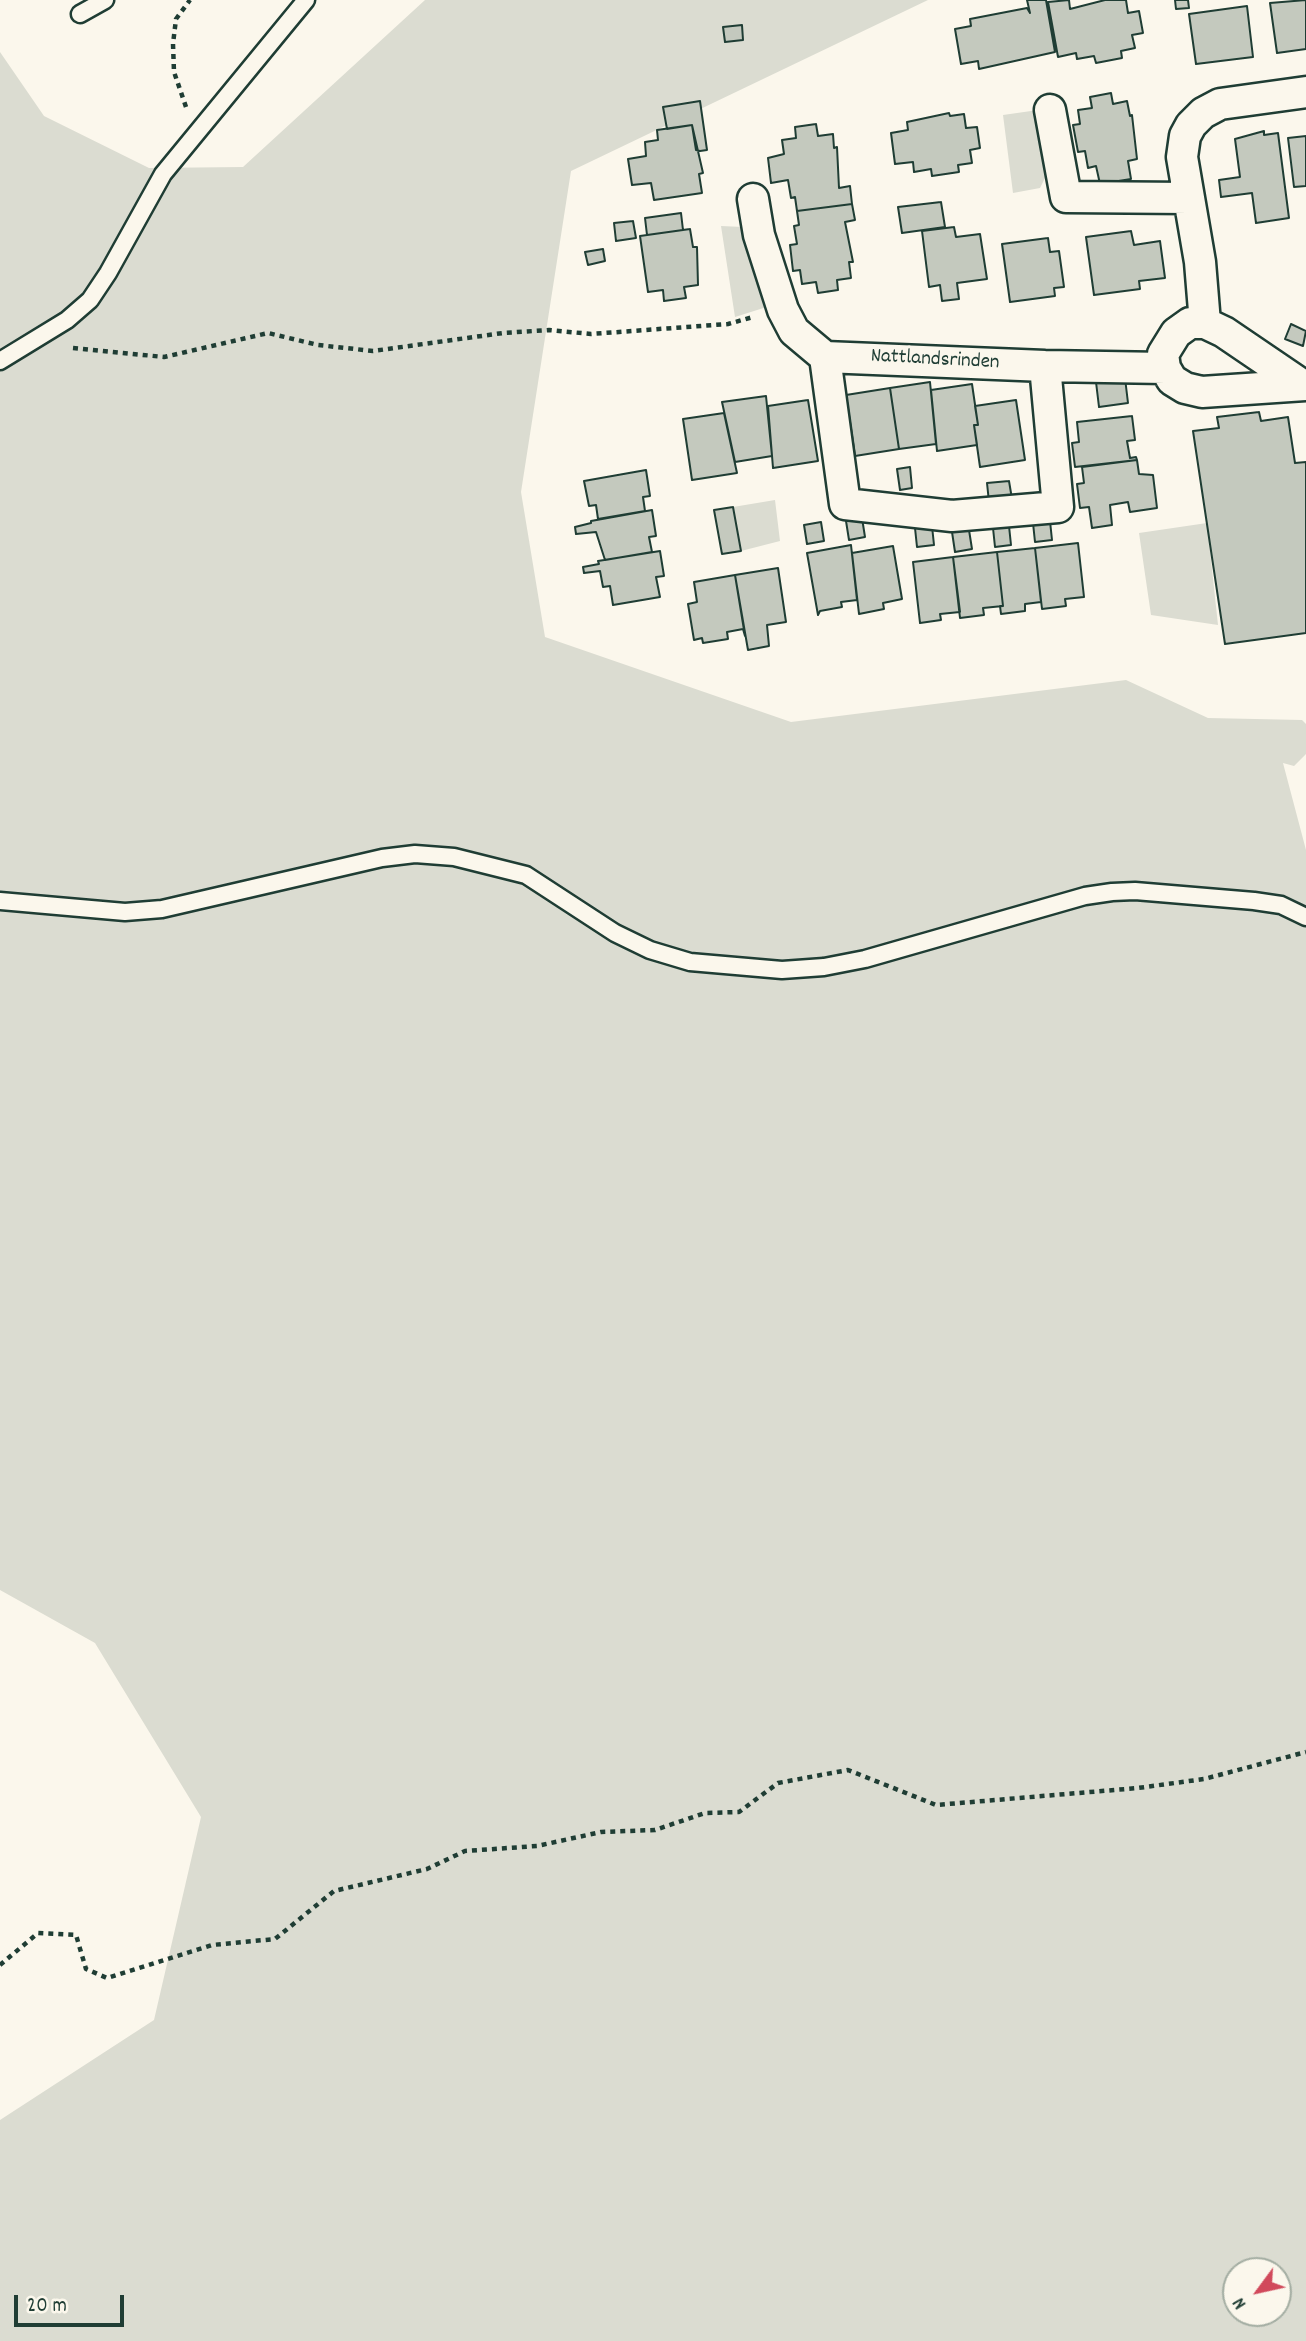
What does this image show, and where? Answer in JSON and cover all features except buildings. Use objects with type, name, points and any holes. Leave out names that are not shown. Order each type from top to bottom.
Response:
[{"type":"street","points":[[1205,323],[1200,262],[1182,157],[1185,136],[1203,113],[1220,104],[1306,92]]},
{"type":"street","points":[[1050,110],[1066,197],[1188,198]]},
{"type":"street","points":[[753,199],[759,234],[783,310],[794,331],[825,356],[845,504],[952,516],[1058,507],[1045,366]]},
{"type":"street","points":[[1190,323],[1205,323],[1243,344],[1304,385],[1202,392],[1185,388],[1172,380],[1165,368],[1163,354],[1176,332],[1190,323]]},
{"type":"street","name":"Nattlandsrinden","points":[[825,356],[1045,366],[1165,368]]},
{"type":"lane","points":[[80,14],[105,0]]},
{"type":"lane","points":[[0,361],[43,336],[90,300],[163,174],[306,0]]},
{"type":"lane","points":[[0,901],[125,912],[162,909],[382,858],[415,853],[454,857],[526,875],[615,933],[650,950],[690,962],[782,970],[824,967],[865,959],[1085,896],[1112,892],[1135,891],[1254,901],[1281,905],[1306,917]]},
{"type":"path","points":[[190,0],[176,19],[172,56],[177,86],[198,133]]},
{"type":"path","points":[[43,336],[81,350],[164,357],[268,333],[318,345],[373,351],[503,333],[550,330],[591,334],[729,324],[783,310]]},
{"type":"path","points":[[0,1965],[38,1933],[76,1935],[86,1969],[107,1978],[212,1945],[275,1939],[334,1891],[427,1869],[465,1852],[537,1846],[601,1832],[655,1830],[705,1813],[739,1812],[778,1783],[848,1770],[936,1805],[1191,1781],[1306,1752]]},
{"type":"shaded area","points":[[425,0],[928,0],[571,171],[521,492],[545,637],[791,722],[1126,680],[1208,718],[1302,720],[1306,724],[1306,754],[1294,766],[1283,763],[1306,850],[1306,2341],[0,2341],[0,2120],[154,2020],[201,1817],[95,1643],[0,1590],[0,52],[44,116],[149,168],[243,167]]},
{"type":"shaded area","points":[[1038,110],[1050,168],[1040,188],[1013,193],[1003,115]]},
{"type":"shaded area","points":[[721,226],[743,227],[773,305],[735,317]]},
{"type":"shaded area","points":[[775,500],[780,541],[741,551],[733,507]]},
{"type":"shaded area","points":[[1207,523],[1218,625],[1151,615],[1139,533]]}]
